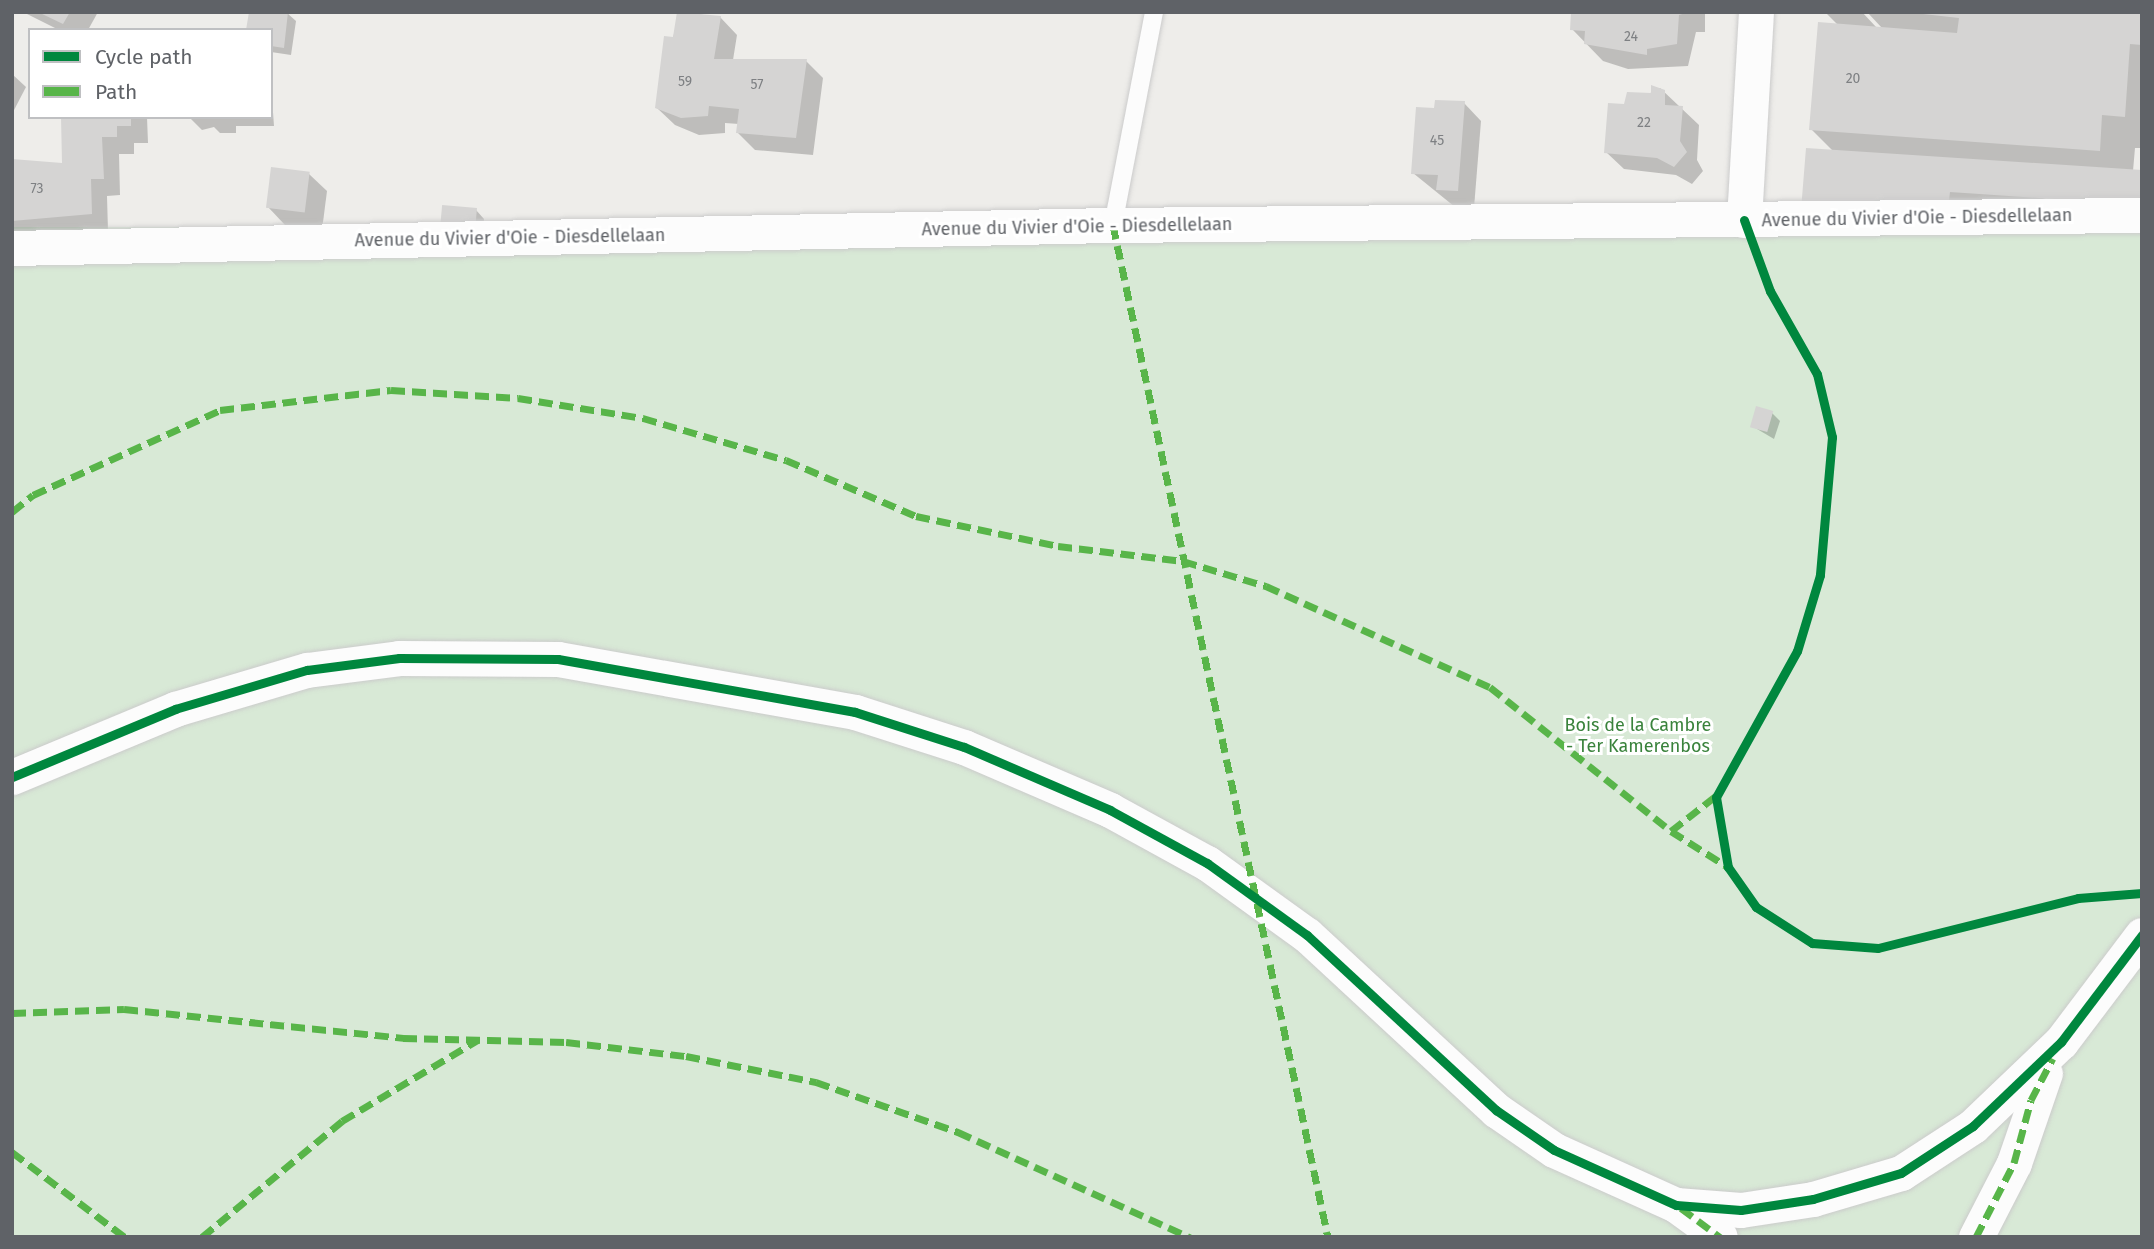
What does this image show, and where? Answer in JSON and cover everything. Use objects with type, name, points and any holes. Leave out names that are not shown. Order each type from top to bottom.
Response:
[{"type":"street","points":[[1744,220],[1756,12]]},
{"type":"street","name":"Avenue du Vivier d'Oie - Diesdellelaan","points":[[12,248],[1113,225],[2142,215]]},
{"type":"street","points":[[12,777],[175,709],[307,670],[399,658],[558,659],[855,712],[964,747],[1110,810],[1207,863],[1307,935],[1496,1110],[1553,1150],[1676,1205],[1720,1237]]},
{"type":"street","points":[[1676,1205],[1741,1210],[1813,1199],[1901,1173],[2006,1100],[2061,1042],[2142,935]]},
{"type":"street","points":[[1976,1237],[2061,1042]]},
{"type":"lane","points":[[1113,225],[1154,12]]},
{"type":"green space","name":"Bois de la Cambre - Ter Kamerenbos","points":[[12,227],[2142,227],[2142,1237],[12,1237]]},
{"type":"building","points":[[38,12],[70,12],[63,24]]},
{"type":"building","points":[[249,12],[288,12],[284,48],[273,46],[273,28],[246,28]]},
{"type":"building","points":[[677,12],[721,16],[714,59],[807,59],[796,138],[736,133],[739,109],[709,106],[708,116],[681,118],[655,108],[664,36],[673,37]]},
{"type":"building","points":[[1571,12],[1689,12],[1679,15],[1677,44],[1647,49],[1647,55],[1584,44],[1585,31],[1570,30]]},
{"type":"building","points":[[1905,12],[2142,12],[2142,45],[2130,44],[2125,117],[2102,115],[2100,151],[1809,130],[1818,22],[1957,33],[1959,18]]},
{"type":"building","points":[[1651,85],[1665,90],[1665,105],[1683,106],[1680,141],[1687,152],[1674,167],[1657,158],[1604,153],[1608,103],[1624,104],[1627,92],[1651,93]]},
{"type":"building","points":[[1435,100],[1465,101],[1458,191],[1436,190],[1438,175],[1411,174],[1416,107],[1434,108]]},
{"type":"building","points":[[61,119],[131,119],[131,126],[117,126],[117,137],[102,137],[104,179],[91,179],[92,214],[12,221],[12,159],[62,163]]},
{"type":"building","points":[[1806,148],[2142,170],[2142,205],[1950,192],[1948,209],[1801,210]]},
{"type":"building","points":[[271,167],[310,172],[305,212],[266,208]]},
{"type":"building","points":[[442,205],[477,208],[475,229],[440,226]]},
{"type":"building","points":[[1756,406],[1773,411],[1767,432],[1750,427]]},
{"type":"marked path","points":[[1113,225],[1328,1237]]},
{"type":"marked path","points":[[12,512],[33,495],[220,410],[391,390],[518,398],[643,418],[786,460],[916,516],[1058,546],[1183,561],[1266,586],[1490,687],[1671,831],[1728,867]]},
{"type":"marked path","points":[[1671,831],[1717,795]]},
{"type":"marked path","points":[[12,1013],[124,1009],[403,1038],[566,1042],[686,1056],[816,1082],[958,1132],[1190,1237]]},
{"type":"marked path","points":[[202,1237],[342,1121],[478,1040]]},
{"type":"marked path","points":[[1976,1237],[2014,1163],[2031,1100],[2053,1058]]},
{"type":"marked path","points":[[12,1152],[125,1237]]},
{"type":"marked path","points":[[1681,1208],[1720,1237]]},
{"type":"cycle path","points":[[1744,220],[1770,291],[1817,374],[1832,437],[1820,575],[1797,651],[1716,797],[1728,867],[1756,907],[1812,943],[1878,948],[2078,898],[2142,893]]},
{"type":"cycle path","points":[[12,777],[175,709],[307,670],[399,658],[558,659],[855,712],[964,747],[1110,810],[1207,863],[1307,935],[1496,1110],[1554,1150],[1676,1205],[1741,1210],[1813,1199],[1901,1173],[1973,1126],[2061,1042],[2142,935]]}]
